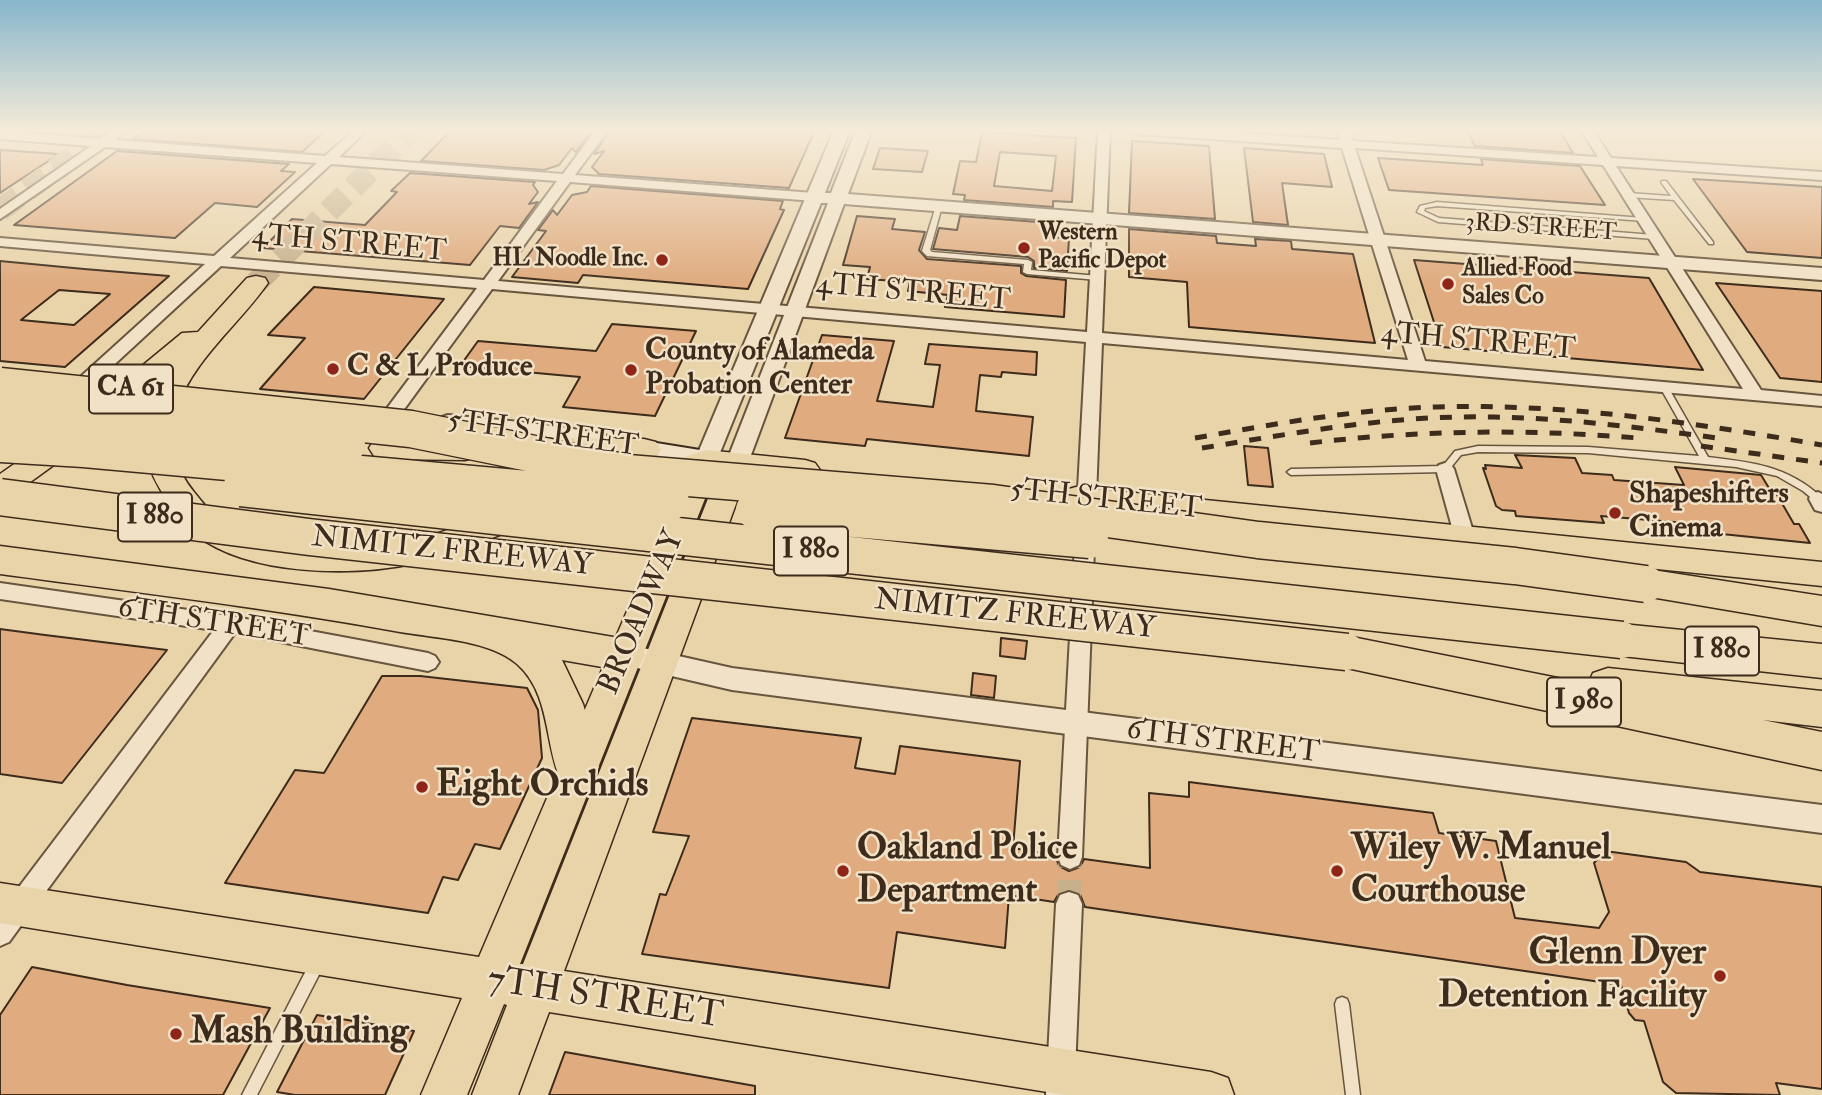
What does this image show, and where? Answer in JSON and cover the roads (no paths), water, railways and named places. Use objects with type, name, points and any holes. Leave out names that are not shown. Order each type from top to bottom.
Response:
[{"type":"highway","points":[[0,386],[411,429],[628,473],[993,503],[1258,540],[1515,566],[1822,611]]},
{"type":"highway","points":[[0,413],[135,428],[386,448],[644,450]]},
{"type":"highway","points":[[0,444],[84,449],[1226,553],[1646,584]]},
{"type":"highway","name":"NIMITZ FREEWAY","points":[[0,460],[1822,662]]},
{"type":"highway","name":"NIMITZ FREEWAY","points":[[0,498],[309,537],[1347,652],[1822,709]]},
{"type":"highway","points":[[0,516],[309,537]]},
{"type":"highway","points":[[0,560],[329,604],[643,659]]},
{"type":"highway","points":[[497,633],[531,652],[549,676],[570,722],[577,766]]},
{"type":"highway","name":"I 980","points":[[1347,652],[1822,751]]},
{"type":"main road","name":"CA 61","points":[[0,489],[82,429],[256,283],[179,375],[159,417],[156,436],[161,460],[171,484],[208,527],[237,542],[309,558],[380,558],[430,547],[585,493],[721,462]]},
{"type":"main road","name":"5TH STREET","points":[[644,450],[721,462],[1822,574]]},
{"type":"main road","name":"BROADWAY","points":[[495,1095],[535,989],[643,659],[721,462]]},
{"type":"main road","name":"BROADWAY","points":[[444,1095],[577,766],[643,659]]},
{"type":"main road","name":"7TH STREET","points":[[7,914],[321,955],[535,989],[1060,1083],[1211,1095]]},
{"type":"street","points":[[0,215],[48,181]]},
{"type":"street","points":[[0,454],[82,386],[306,181]]},
{"type":"street","points":[[391,415],[564,181]]},
{"type":"street","name":"3RD STREET","points":[[606,181],[1822,274]]},
{"type":"street","name":"BROADWAY","points":[[721,462],[768,310],[821,181]]},
{"type":"street","name":"BROADWAY","points":[[721,462],[794,312],[845,181]]},
{"type":"street","points":[[1070,857],[1102,181]]},
{"type":"street","points":[[1359,181],[1418,365]]},
{"type":"street","points":[[1619,181],[1756,396]]},
{"type":"street","name":"4TH STREET","points":[[0,242],[1822,401]]},
{"type":"street","points":[[0,377],[82,386]]},
{"type":"street","points":[[0,393],[66,399]]},
{"type":"street","name":"5TH STREET","points":[[391,415],[360,427],[198,411],[194,408],[208,396],[391,415],[564,433],[644,450]]},
{"type":"street","points":[[1444,469],[1465,538]]},
{"type":"street","name":"6TH STREET","points":[[0,592],[230,624],[428,662]]},
{"type":"street","points":[[7,914],[230,624]]},
{"type":"street","name":"6TH STREET","points":[[643,659],[733,679],[1822,819]]},
{"type":"street","points":[[1060,1083],[1069,904]]},
{"type":"lane","points":[[1664,183],[1710,243]]},
{"type":"lane","points":[[1628,195],[1676,198]]},
{"type":"lane","points":[[1643,220],[1437,204],[1422,207],[1420,212],[1438,220],[1654,237]]},
{"type":"lane","points":[[939,206],[926,251],[930,254],[1028,262],[1027,272],[1098,278]]},
{"type":"lane","points":[[1664,387],[1705,460]]},
{"type":"lane","points":[[1291,472],[1444,469],[1458,453],[1478,449],[1588,450],[1757,466],[1808,487],[1820,502]]},
{"type":"lane","points":[[248,1095],[321,955]]},
{"type":"lane","points":[[1342,1004],[1353,1095]]},
{"type":"tunnel","points":[[0,210],[40,181]]},
{"type":"tunnel","points":[[256,283],[359,181]]},
{"type":"tunnel","points":[[1069,904],[1070,857]]},
{"type":"railway","points":[[1195,438],[1346,414],[1407,408],[1485,407],[1630,416],[1822,445]]},
{"type":"railway","points":[[1202,448],[1372,423],[1466,417],[1574,421],[1717,438]]},
{"type":"railway","points":[[1310,443],[1392,435],[1474,432],[1638,438]]},
{"type":"railway","points":[[1701,446],[1822,463]]},
{"type":"place","name":"Western Pacific Depot","points":[[1024,248]]},
{"type":"place","name":"HL Noodle Inc.","points":[[662,260]]},
{"type":"place","name":"Allied Food Sales Co","points":[[1448,284]]},
{"type":"place","name":"C & L Produce","points":[[333,369]]},
{"type":"place","name":"County of Alameda Probation Center","points":[[631,370]]},
{"type":"place","name":"Shapeshifters Cinema","points":[[1615,513]]},
{"type":"place","name":"Eight Orchids","points":[[422,787]]},
{"type":"place","name":"Oakland Police Department","points":[[843,871]]},
{"type":"place","name":"Wiley W. Manuel Courthouse","points":[[1337,871]]},
{"type":"place","name":"Glenn Dyer Detention Facility","points":[[1720,976]]},
{"type":"place","name":"Mash Building","points":[[176,1034]]}]
